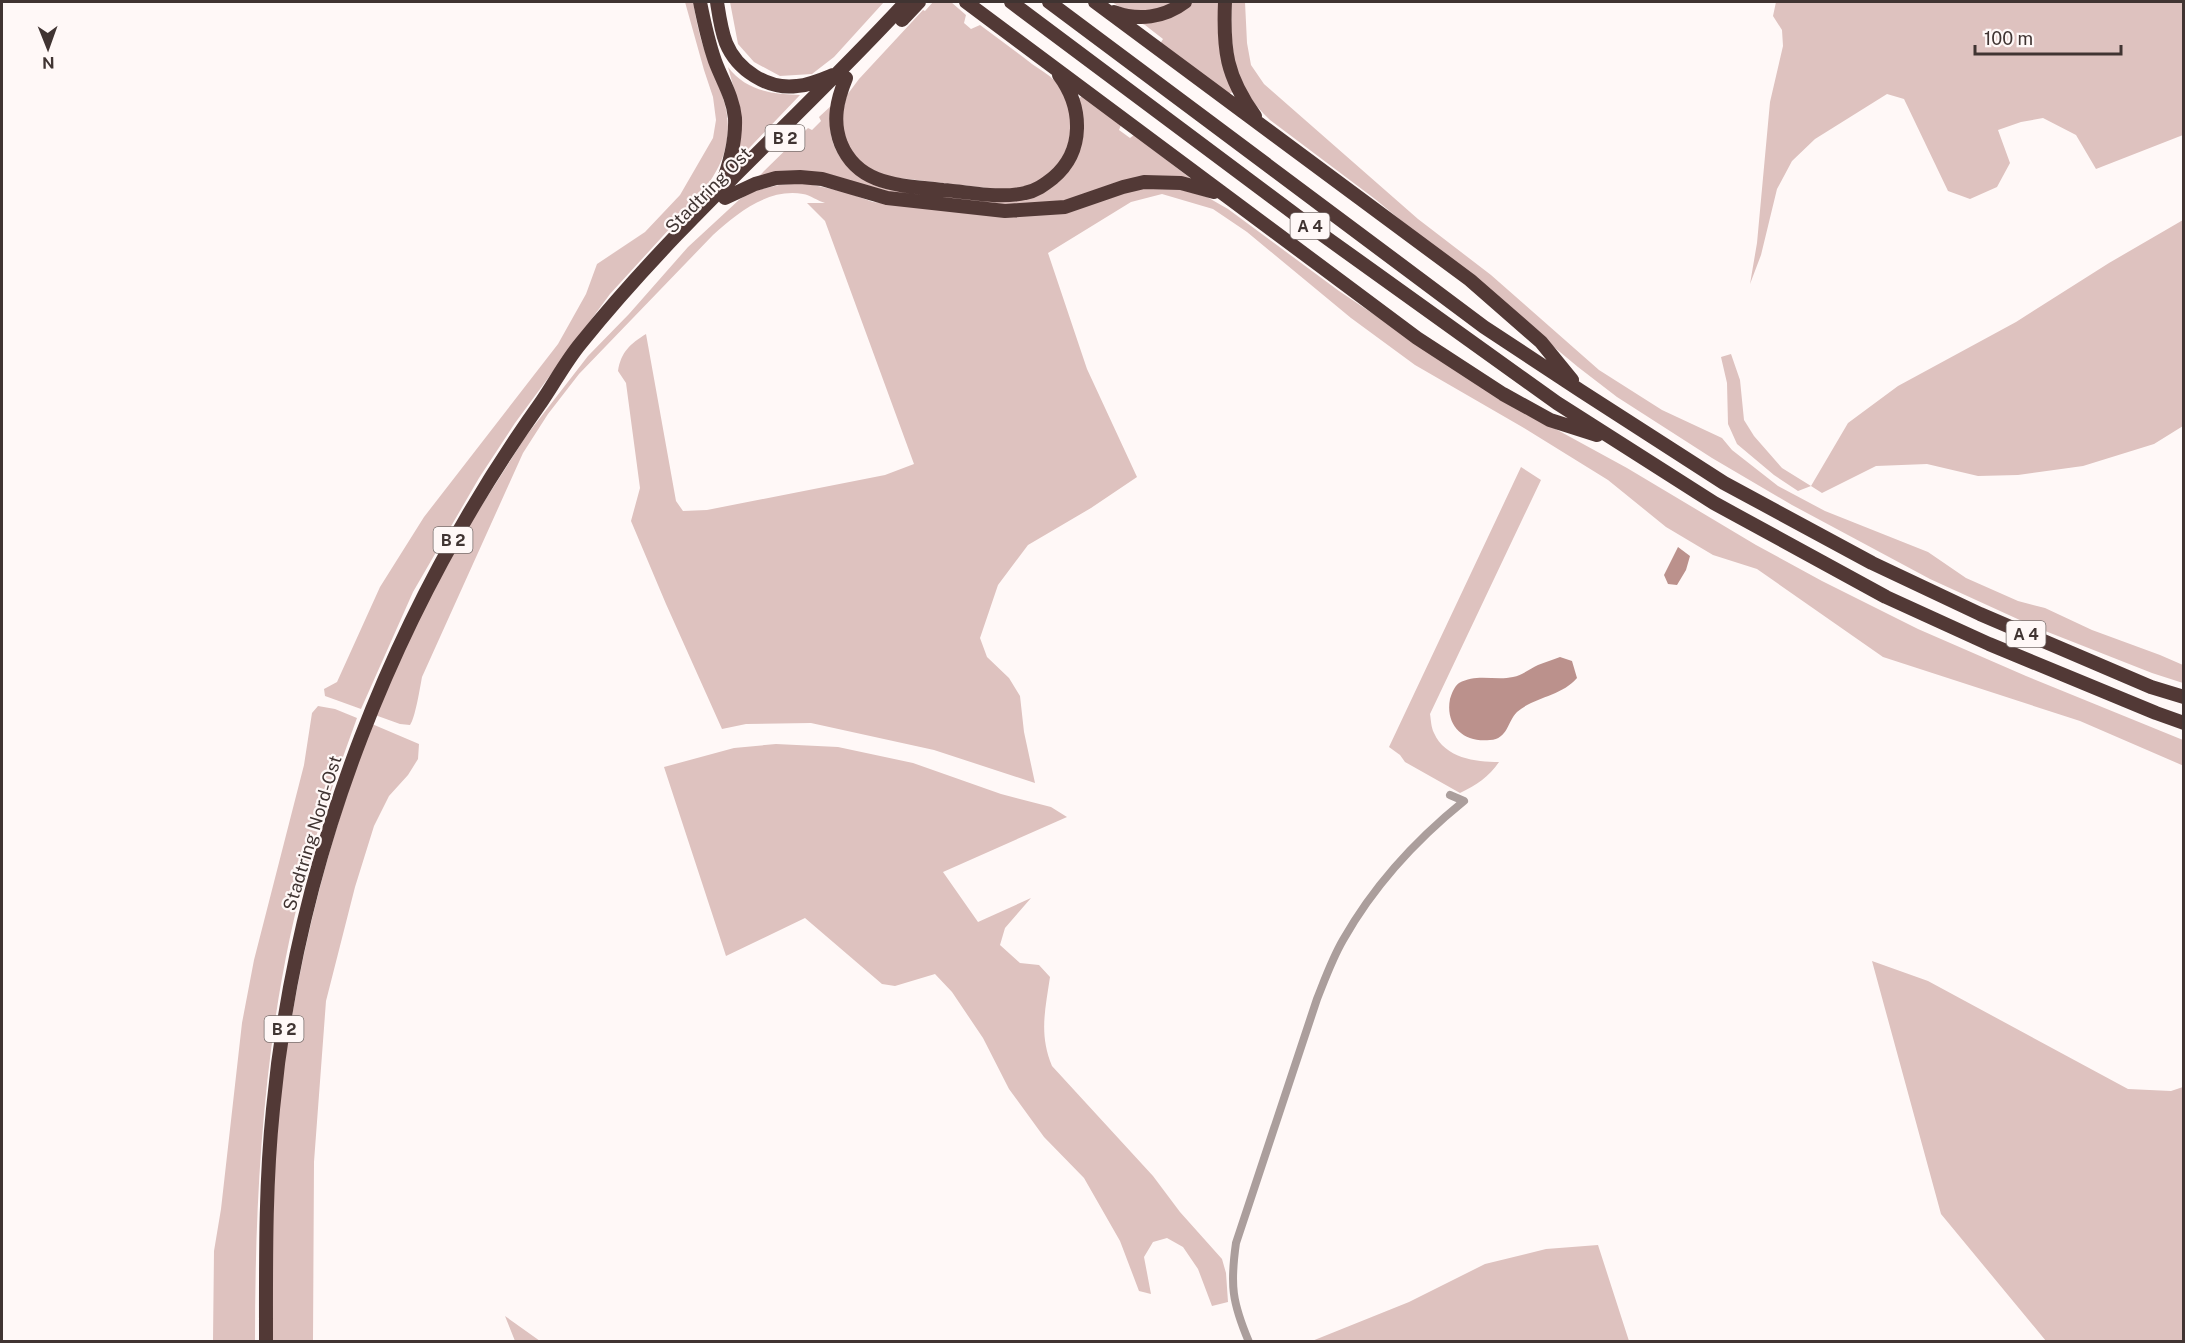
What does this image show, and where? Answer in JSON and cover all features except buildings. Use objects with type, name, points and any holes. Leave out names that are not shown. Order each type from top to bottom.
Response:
[{"type":"highway","points":[[700,2],[706,33],[716,63],[729,89],[735,118],[732,153],[722,195]]},
{"type":"highway","points":[[717,2],[720,24],[733,57],[761,80],[779,86],[795,87],[842,76],[835,118],[836,131],[846,157],[861,173],[881,181],[1001,196],[1027,193],[1042,187],[1060,172],[1072,154],[1077,136],[1076,107],[1071,93],[1053,66]]},
{"type":"highway","name":"B 2","points":[[722,195],[914,2]]},
{"type":"highway","points":[[966,2],[1417,338],[1503,394],[1550,420],[1616,441]]},
{"type":"highway","name":"A 4","points":[[1011,2],[1324,236],[1557,403],[1731,513],[1886,597],[1989,644],[2184,723]]},
{"type":"highway","name":"A 4","points":[[1049,2],[1484,327],[1724,483],[1872,563],[1980,614],[2151,687],[2184,698]]},
{"type":"highway","points":[[1100,5],[1122,15],[1144,17],[1159,15],[1185,2]]},
{"type":"highway","points":[[1225,2],[1226,50],[1229,69],[1243,97],[1262,125]]},
{"type":"highway","points":[[1100,5],[1470,280],[1540,342],[1581,391]]},
{"type":"highway","points":[[722,195],[776,178],[800,177],[822,179],[887,198],[1005,211],[1065,207],[1123,187],[1163,181],[1198,187],[1227,197]]},
{"type":"highway","name":"Stadtring Ost","points":[[555,383],[577,361],[722,195]]},
{"type":"highway","name":"Stadtring Nord-Ost","points":[[266,1341],[266,1227],[273,1110],[281,1046],[296,963],[316,876],[334,815],[365,727],[410,623],[454,537],[511,445],[555,383]]},
{"type":"street","points":[[1249,1341],[1237,1313],[1232,1293],[1236,1243],[1317,999],[1332,962],[1358,916],[1394,868],[1436,825],[1464,801],[1450,795]]},
{"type":"shaded area","points":[[685,2],[693,2],[701,39],[726,110],[728,135],[724,155],[719,165],[704,191],[610,294],[515,423],[479,478],[413,592],[361,709],[325,696],[324,689],[337,682],[380,587],[424,517],[558,344],[586,294],[597,264],[645,232],[680,195],[713,138],[716,120],[713,97]]},
{"type":"shaded area","points":[[730,2],[884,2],[834,57],[812,74],[780,76],[754,62],[738,44]]},
{"type":"shaded area","points":[[933,2],[951,2],[966,15],[964,23],[971,29],[980,25],[1049,76],[1064,93],[1071,121],[1066,151],[1059,164],[1049,175],[1036,184],[1025,188],[1005,190],[890,177],[870,171],[853,156],[846,144],[840,122],[847,95],[859,79]]},
{"type":"shaded area","points":[[1112,2],[1177,2],[1153,10],[1136,11],[1120,7]]},
{"type":"shaded area","points":[[1193,2],[1221,2],[1233,92],[1228,94],[1160,44],[1163,39],[1145,25],[1135,21],[1175,15]]},
{"type":"shaded area","points":[[1232,2],[1245,2],[1247,43],[1251,65],[1264,84],[1418,219],[1491,275],[1599,370],[1662,410],[1722,438],[1732,450],[1778,486],[1825,511],[1928,552],[1966,578],[2018,601],[2045,608],[2092,630],[2183,665],[2183,683],[2035,627],[1930,579],[1792,505],[1712,458],[1617,397],[1375,199],[1270,120],[1257,107],[1241,80],[1236,66],[1232,36]]},
{"type":"shaded area","points":[[1776,2],[2183,2],[2183,135],[2096,169],[2076,135],[2043,118],[2021,122],[1998,130],[2010,163],[1997,187],[1970,199],[1948,191],[1904,99],[1887,94],[1815,139],[1792,161],[1777,189],[1761,255],[1750,284],[1757,243],[1770,102],[1783,46],[1782,30],[1773,16]]},
{"type":"shaded area","points":[[728,67],[743,81],[760,90],[800,95],[732,166],[734,89]]},
{"type":"shaded area","points":[[1082,96],[1121,125],[1119,130],[1130,138],[1134,135],[1194,181],[1031,206],[1000,205],[757,178],[808,128],[812,130],[821,121],[819,117],[833,104],[830,127],[836,149],[848,167],[866,180],[887,188],[1037,195],[1055,184],[1075,162],[1082,143],[1083,128],[1078,99]]},
{"type":"shaded area","points":[[804,183],[845,192],[873,202],[994,215],[1152,187],[1173,187],[1207,197],[1228,209],[1339,291],[1499,398],[1627,468],[1756,545],[1918,629],[2183,740],[2184,766],[2080,721],[1883,657],[1757,569],[1713,555],[1666,527],[1608,480],[1415,365],[1351,318],[1247,232],[1213,209],[1162,194],[1131,202],[1048,253],[1087,369],[1137,477],[1091,508],[1028,545],[998,585],[980,638],[987,657],[1009,678],[1020,696],[1024,732],[1035,783],[934,750],[811,723],[746,724],[722,729],[631,521],[640,488],[626,383],[618,371],[627,349],[646,334],[676,501],[683,511],[707,510],[885,475],[914,464],[825,221],[807,203],[825,203],[803,194],[790,193],[765,199],[732,218],[579,374],[548,414],[523,453],[422,677],[412,722],[410,725],[400,724],[375,715],[422,610],[456,546],[526,436],[588,356],[629,314],[688,247],[740,199],[753,191],[779,185]]},
{"type":"shaded area","points":[[2183,220],[2183,426],[2154,444],[2083,466],[2018,475],[1978,476],[1927,464],[1876,466],[1822,493],[1811,486],[1848,423],[1898,386],[2016,322],[2109,263]]},
{"type":"shaded area","points":[[1731,354],[1740,380],[1744,420],[1754,436],[1782,468],[1811,486],[1798,491],[1774,475],[1737,444],[1728,424],[1727,383],[1721,357]]},
{"type":"shaded area","points":[[1521,467],[1541,480],[1430,714],[1434,733],[1445,748],[1462,757],[1499,762],[1482,780],[1460,793],[1405,762],[1389,747]]},
{"type":"shaded area","points":[[1678,547],[1690,556],[1686,570],[1677,585],[1668,584],[1664,575]]},
{"type":"shaded area","points":[[1560,657],[1572,661],[1577,678],[1564,689],[1531,703],[1517,712],[1500,737],[1490,740],[1472,739],[1464,735],[1453,724],[1450,717],[1450,699],[1454,688],[1459,683],[1472,678],[1513,677]]},
{"type":"shaded area","points":[[318,706],[335,709],[357,718],[309,860],[282,978],[260,1159],[255,1341],[213,1341],[214,1251],[221,1209],[242,1023],[254,960],[304,765],[312,713]]},
{"type":"shaded area","points":[[372,724],[419,744],[418,759],[408,775],[389,796],[374,826],[355,887],[326,1001],[314,1162],[313,1341],[271,1342],[272,1185],[282,1081],[290,1029],[299,977],[323,875]]},
{"type":"shaded area","points":[[776,744],[838,747],[913,763],[1001,794],[1051,807],[1067,817],[943,872],[978,922],[1031,898],[1005,928],[1000,945],[1020,963],[1039,965],[1050,977],[1044,1033],[1052,1066],[1153,1176],[1180,1212],[1222,1259],[1226,1273],[1228,1302],[1212,1306],[1198,1269],[1183,1247],[1167,1238],[1153,1242],[1144,1257],[1151,1294],[1139,1291],[1120,1241],[1084,1178],[1044,1137],[1009,1089],[983,1038],[952,992],[935,974],[895,986],[882,984],[805,918],[726,956],[664,767],[734,748]]},
{"type":"shaded area","points":[[1872,961],[1928,981],[2128,1089],[2171,1091],[2183,1087],[2183,1341],[2046,1341],[1941,1214]]},
{"type":"shaded area","points":[[1598,1245],[1629,1341],[1312,1341],[1409,1302],[1485,1264],[1546,1249]]},
{"type":"shaded area","points":[[505,1316],[540,1341],[515,1341]]}]
